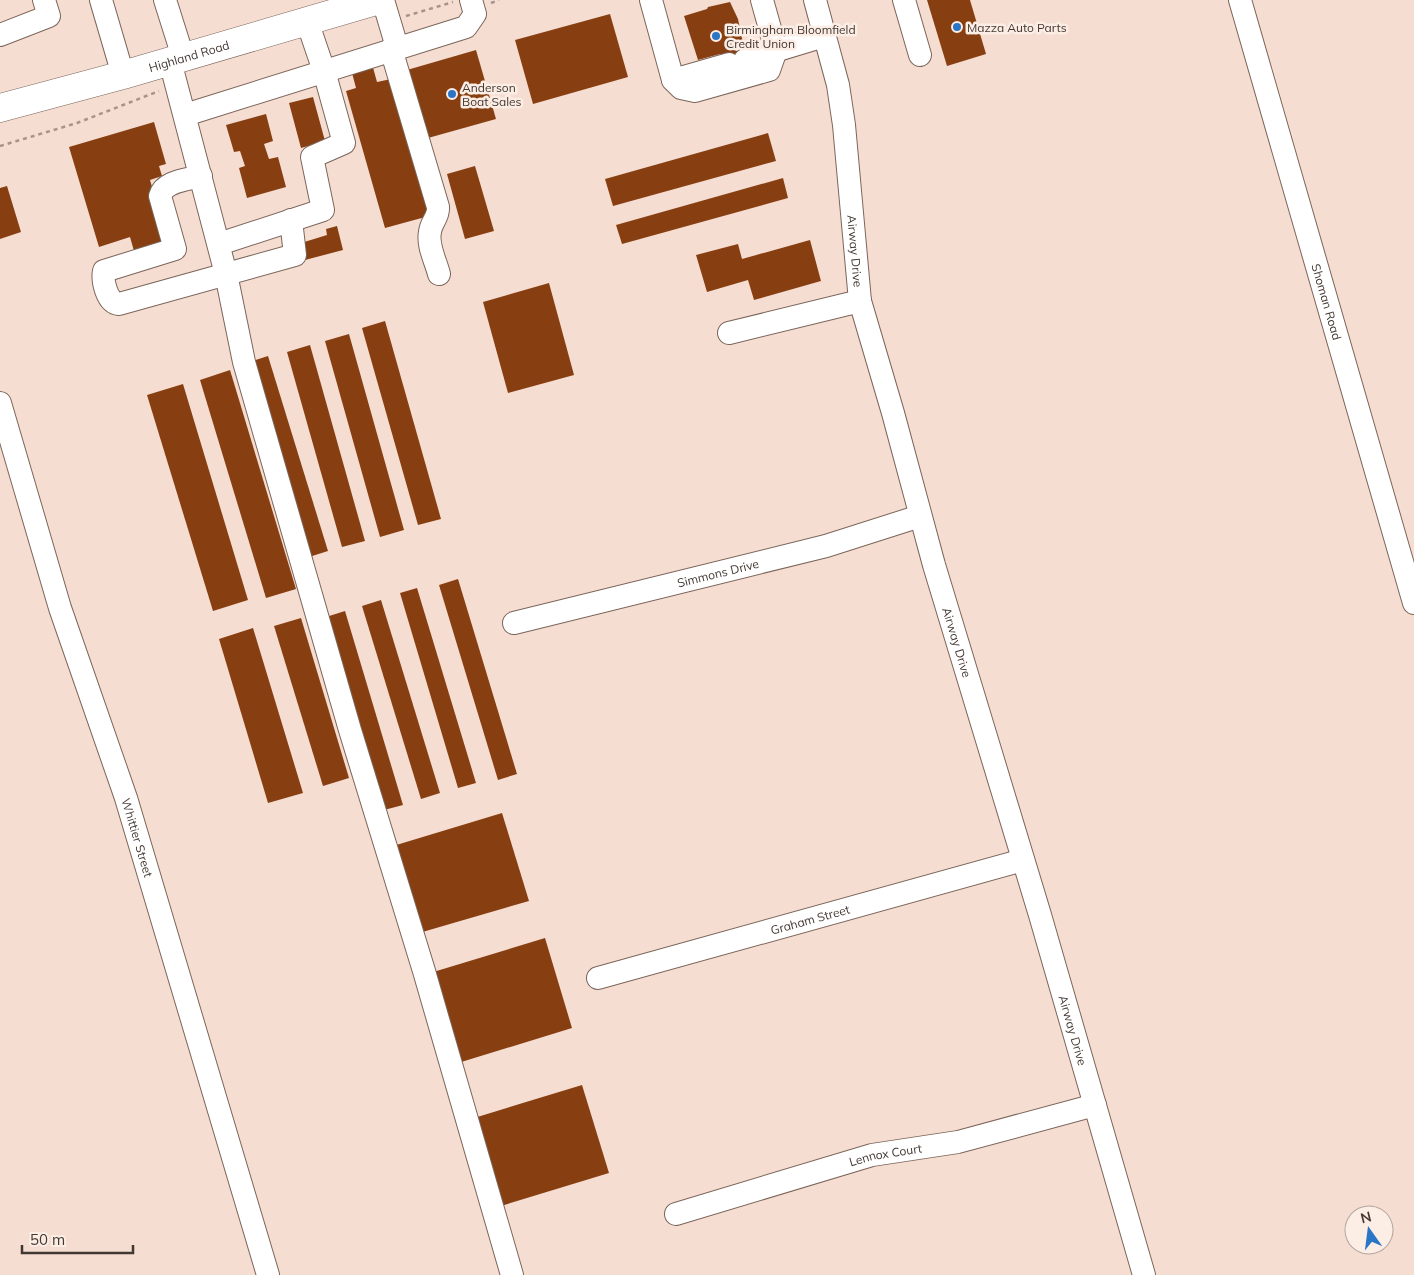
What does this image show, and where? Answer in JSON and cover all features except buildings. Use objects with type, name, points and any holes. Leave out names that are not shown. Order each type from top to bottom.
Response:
[{"type":"highway","name":"Highland Road","points":[[0,108],[123,75],[176,67],[308,21],[384,7]]},
{"type":"street","points":[[101,0],[123,75]]},
{"type":"street","points":[[165,0],[184,115],[226,274],[244,362],[350,730],[424,971],[512,1275]]},
{"type":"street","points":[[184,115],[466,27],[476,14],[471,0]]},
{"type":"street","points":[[651,0],[673,80],[681,88],[695,91],[769,70],[776,50],[762,0]]},
{"type":"street","name":"Airway Drive","points":[[815,0],[838,85],[844,126],[860,300],[920,516],[1144,1275]]},
{"type":"street","points":[[904,0],[920,55]]},
{"type":"street","name":"Shoman Road","points":[[1240,0],[1414,603]]},
{"type":"street","points":[[384,7],[438,206],[439,214],[430,230],[429,238],[439,274]]},
{"type":"street","points":[[0,35],[46,8]]},
{"type":"street","points":[[218,244],[323,210],[312,157],[344,143],[308,21]]},
{"type":"street","points":[[673,80],[824,36]]},
{"type":"street","points":[[185,286],[160,196],[162,189],[168,186],[200,176]]},
{"type":"street","points":[[175,249],[104,271],[103,277],[110,299],[114,303],[119,304],[295,255],[291,220]]},
{"type":"street","points":[[729,333],[860,300]]},
{"type":"street","name":"Whittier Street","points":[[0,403],[60,608],[126,798],[268,1275]]},
{"type":"street","name":"Simmons Drive","points":[[514,623],[826,546],[920,516]]},
{"type":"street","name":"Graham Street","points":[[598,978],[1023,860]]},
{"type":"street","name":"Lennox Court","points":[[676,1214],[872,1155],[958,1142],[1095,1105]]},
{"type":"path","points":[[384,7],[459,0]]},
{"type":"path","points":[[0,146],[110,111],[176,67]]},
{"type":"place","name":"Mazza Auto Parts","points":[[957,27]]},
{"type":"place","name":"Birmingham Bloomfield Credit Union","points":[[716,36]]},
{"type":"place","name":"Anderson Boat Sales","points":[[452,94]]}]
